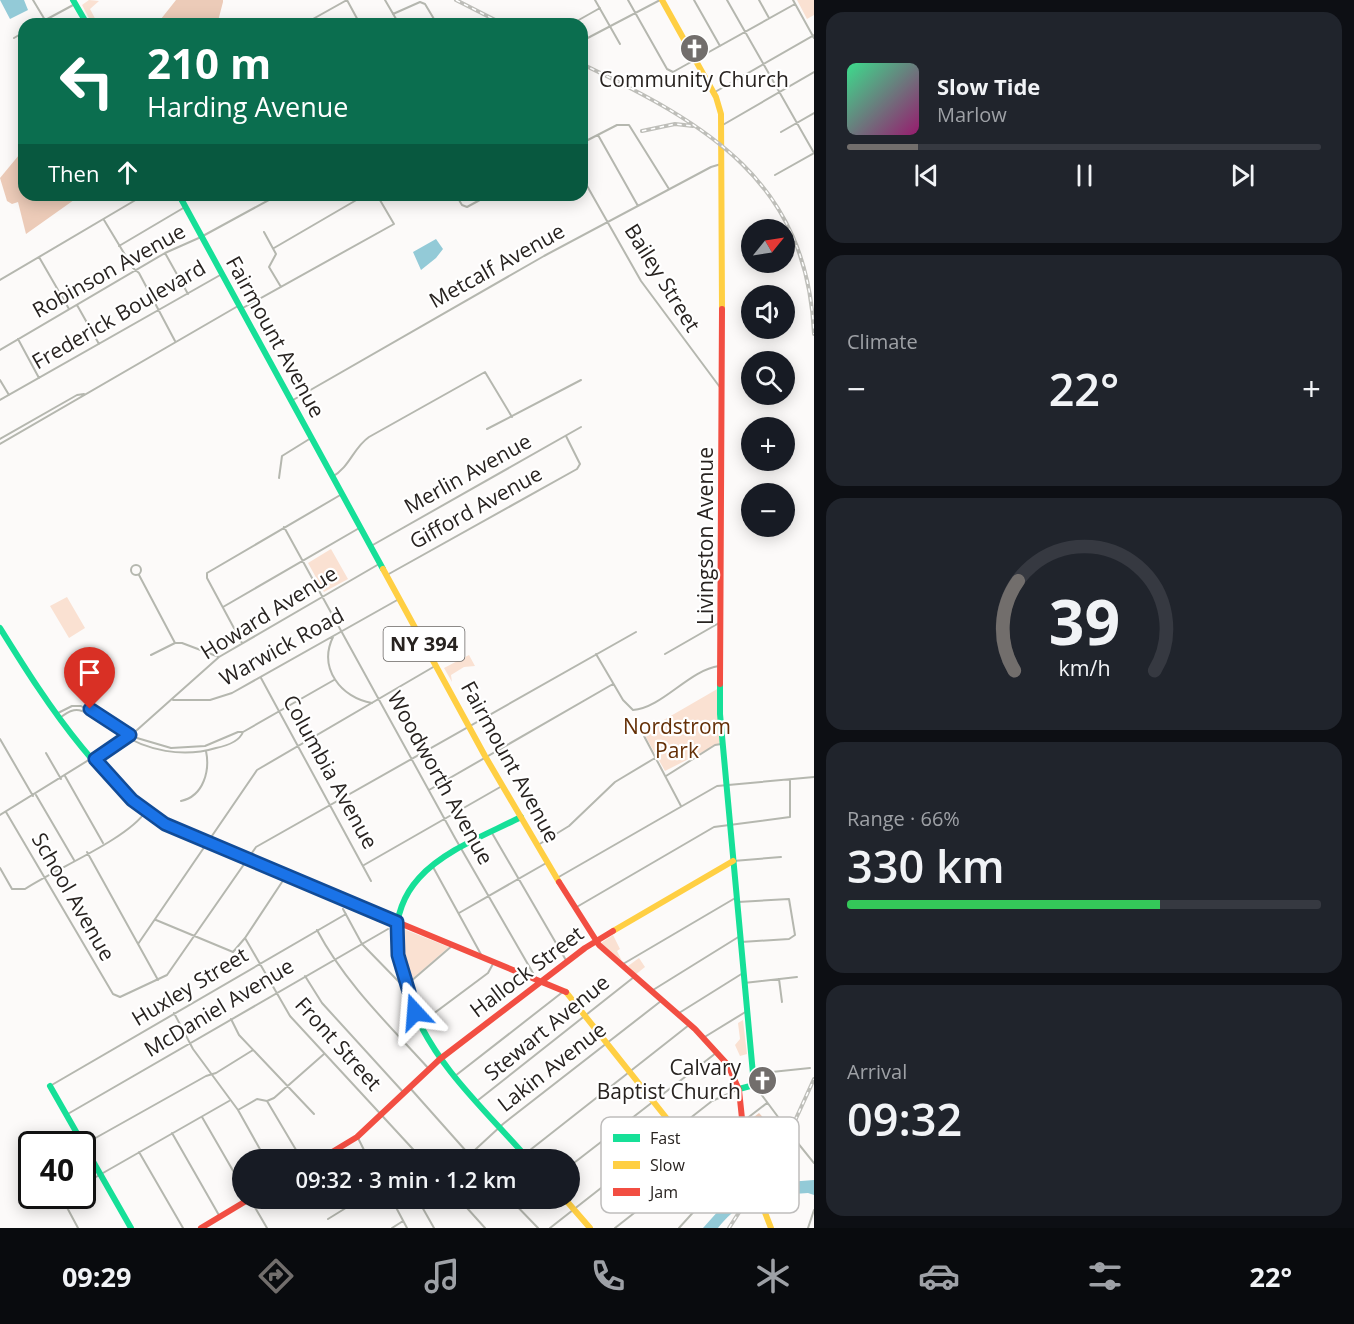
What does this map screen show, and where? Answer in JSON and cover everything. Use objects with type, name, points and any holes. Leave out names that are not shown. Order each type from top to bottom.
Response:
[{"type":"street","points":[[33,0],[44,18]]},
{"type":"street","points":[[315,18],[347,0],[357,18]]},
{"type":"street","points":[[385,0],[395,18]]},
{"type":"street","points":[[595,0],[620,44]]},
{"type":"street","points":[[628,0],[667,69],[673,72],[795,4]]},
{"type":"street","points":[[588,38],[661,0]]},
{"type":"street","name":"Livingston Avenue","points":[[661,0],[714,92],[721,116],[722,744],[754,1085]]},
{"type":"street","points":[[694,0],[720,46]]},
{"type":"street","points":[[727,0],[814,153],[775,175]]},
{"type":"street","points":[[759,0],[769,18]]},
{"type":"street","points":[[714,92],[814,36],[793,0]]},
{"type":"street","points":[[48,18],[74,2],[83,18]]},
{"type":"street","points":[[393,14],[420,2],[428,7],[434,18]]},
{"type":"street","points":[[582,18],[600,8]]},
{"type":"street","points":[[14,38],[18,36]]},
{"type":"street","points":[[721,126],[814,72]]},
{"type":"street","points":[[781,132],[814,113]]},
{"type":"street","points":[[721,116],[730,120]]},
{"type":"street","points":[[588,140],[617,125],[628,124],[640,139],[669,189]]},
{"type":"street","points":[[598,135],[638,206]]},
{"type":"street","name":"Metcalf Avenue","points":[[291,401],[638,206],[721,164]]},
{"type":"street","name":"Bailey Street","points":[[588,187],[641,281],[722,390]]},
{"type":"street","points":[[0,280],[134,201]]},
{"type":"street","name":"Fairmount Avenue","points":[[182,201],[485,756],[595,941],[718,1051],[732,1070],[739,1089]]},
{"type":"street","name":"Robinson Avenue","points":[[0,350],[165,253],[201,237],[267,201]]},
{"type":"street","points":[[274,247],[354,201]]},
{"type":"street","points":[[0,444],[176,341],[281,287],[394,224],[381,201]]},
{"type":"street","points":[[461,201],[465,206],[476,201]]},
{"type":"street","points":[[119,246],[185,207]]},
{"type":"street","points":[[104,219],[176,341]]},
{"type":"street","points":[[264,232],[276,254],[268,267],[281,287]]},
{"type":"street","points":[[165,253],[188,294]]},
{"type":"street","points":[[39,257],[69,309]]},
{"type":"street","name":"Frederick Boulevard","points":[[0,400],[222,274]]},
{"type":"street","points":[[76,304],[99,344]]},
{"type":"street","points":[[18,339],[39,378]]},
{"type":"street","points":[[332,477],[346,467],[356,449],[369,437],[485,372],[512,417]]},
{"type":"street","points":[[0,380],[9,395]]},
{"type":"street","points":[[487,429],[581,380]]},
{"type":"street","points":[[0,439],[76,395],[84,394]]},
{"type":"street","name":"Merlin Avenue","points":[[370,546],[581,427]]},
{"type":"street","name":"Gifford Avenue","points":[[386,576],[580,466],[566,436]]},
{"type":"street","points":[[279,478],[282,456],[311,438]]},
{"type":"street","points":[[243,643],[206,574],[342,494]]},
{"type":"street","name":"Woodworth Avenue","points":[[285,527],[462,850],[539,981]]},
{"type":"street","points":[[223,608],[361,527]]},
{"type":"street","name":"Howard Avenue","points":[[0,815],[126,738],[173,700],[219,657],[380,563]]},
{"type":"street","points":[[139,574],[175,643]]},
{"type":"street","name":"Warwick Road","points":[[173,700],[201,701],[221,698],[399,599]]},
{"type":"street","points":[[664,654],[722,622]]},
{"type":"street","points":[[0,628],[34,685],[58,716],[95,759],[146,811],[165,824],[207,843],[564,991],[587,1016],[666,1117]]},
{"type":"street","points":[[87,852],[158,980],[171,970],[256,847],[636,632]]},
{"type":"street","points":[[334,636],[330,646],[329,660],[334,680],[346,693],[372,703]]},
{"type":"street","points":[[151,655],[175,643],[194,646],[219,657]]},
{"type":"street","points":[[596,654],[626,705],[633,710],[651,703],[707,670],[722,666]]},
{"type":"street","points":[[138,944],[257,770],[436,665]]},
{"type":"street","name":"Columbia Avenue","points":[[261,677],[371,881]]},
{"type":"street","points":[[58,716],[71,711],[82,711],[126,738],[166,752],[206,751],[236,740],[243,732],[334,680]]},
{"type":"street","points":[[429,790],[613,684]]},
{"type":"street","points":[[58,716],[72,706],[81,706],[130,735],[156,745],[182,749],[215,744],[238,732],[243,732]]},
{"type":"street","points":[[644,736],[681,806]]},
{"type":"street","points":[[0,740],[74,860]]},
{"type":"street","points":[[666,776],[715,745],[722,744]]},
{"type":"street","points":[[181,801],[189,798],[206,778],[208,768],[206,751]]},
{"type":"street","points":[[46,753],[61,779]]},
{"type":"street","points":[[538,845],[569,826],[615,782],[655,758]]},
{"type":"street","points":[[65,776],[103,843]]},
{"type":"street","points":[[557,878],[717,786],[814,777]]},
{"type":"street","points":[[575,908],[710,829],[729,824],[786,818],[791,814],[790,780]]},
{"type":"street","points":[[364,866],[502,786]]},
{"type":"street","points":[[0,868],[14,891],[25,889],[139,820],[146,811]]},
{"type":"street","name":"School Avenue","points":[[6,812],[115,997],[120,997],[158,980]]},
{"type":"street","points":[[520,1149],[440,1059],[420,1023],[405,984],[396,946],[397,922],[410,889],[418,878],[433,867],[521,817]]},
{"type":"street","points":[[492,834],[567,962]]},
{"type":"street","name":"Hallock Street","points":[[337,1149],[357,1137],[440,1059],[539,981],[595,941],[733,861],[781,857]]},
{"type":"street","points":[[459,913],[548,862]]},
{"type":"street","points":[[433,867],[483,958]]},
{"type":"street","points":[[155,919],[230,952],[236,950],[245,938],[286,876]]},
{"type":"street","points":[[621,966],[737,899],[790,900],[795,935],[789,939],[740,939],[650,991]]},
{"type":"street","points":[[343,909],[363,944],[397,982],[405,984]]},
{"type":"street","name":"Huxley Street","points":[[50,1086],[346,914]]},
{"type":"street","name":"McDaniel Avenue","points":[[66,1115],[388,929]]},
{"type":"street","points":[[317,930],[333,960],[429,1069]]},
{"type":"street","name":"Front Street","points":[[245,938],[290,1016],[413,1149]]},
{"type":"street","points":[[405,984],[453,945]]},
{"type":"street","points":[[420,1023],[488,973],[494,962]]},
{"type":"street","points":[[677,1014],[744,973]]},
{"type":"street","points":[[305,976],[322,1003],[404,1093]]},
{"type":"street","name":"Stewart Avenue","points":[[477,1101],[634,977]]},
{"type":"street","points":[[744,983],[797,977]]},
{"type":"street","points":[[779,979],[782,1002]]},
{"type":"street","points":[[456,1076],[564,991]]},
{"type":"street","name":"Lakin Avenue","points":[[475,1149],[500,1126],[661,1001]]},
{"type":"street","points":[[704,1038],[748,1011]]},
{"type":"street","points":[[174,1013],[209,1074],[238,1110],[260,1149]]},
{"type":"street","points":[[231,1018],[239,1035],[314,1114]]},
{"type":"street","points":[[537,1149],[689,1025]]},
{"type":"street","points":[[96,1138],[253,1050]]},
{"type":"street","points":[[633,1117],[718,1051]]},
{"type":"street","points":[[238,1110],[257,1099],[267,1101],[288,1088],[324,1054]]},
{"type":"street","points":[[753,1074],[810,1068]]},
{"type":"street","points":[[692,1117],[719,1096],[754,1085],[778,1117]]},
{"type":"street","points":[[50,1086],[75,1131]]},
{"type":"street","points":[[410,1087],[466,1149]]},
{"type":"street","name":"NY 394","points":[[739,1089],[742,1117]]},
{"type":"street","points":[[96,1177],[229,1101]]},
{"type":"street","points":[[267,1101],[295,1149]]},
{"type":"street","points":[[748,1117],[767,1102]]},
{"type":"street","points":[[202,1116],[232,1169]]},
{"type":"street","points":[[172,1133],[220,1217]]},
{"type":"street","points":[[357,1137],[363,1149]]},
{"type":"street","points":[[580,1158],[601,1142]]},
{"type":"street","points":[[799,1144],[814,1163]]},
{"type":"street","points":[[139,1152],[183,1228]]},
{"type":"street","points":[[96,1168],[130,1228]]},
{"type":"street","points":[[550,1228],[601,1189]]},
{"type":"street","points":[[68,1209],[78,1228]]},
{"type":"street","points":[[201,1228],[233,1209]]},
{"type":"street","points":[[256,1209],[267,1228]]},
{"type":"street","points":[[328,1219],[344,1209]]},
{"type":"street","points":[[397,1209],[407,1228]]},
{"type":"street","points":[[423,1209],[434,1228]]},
{"type":"street","points":[[468,1209],[486,1228]]},
{"type":"street","points":[[520,1209],[538,1228]]},
{"type":"street","points":[[574,1210],[590,1228]]},
{"type":"street","points":[[808,1228],[813,1219],[814,1210]]},
{"type":"street","points":[[615,1228],[633,1213]]},
{"type":"street","points":[[679,1228],[692,1213]]},
{"type":"street","name":"NY 394","points":[[765,1213],[771,1228]]},
{"type":"street","points":[[392,1228],[403,1221]]},
{"type":"green space","points":[[89,0],[99,1],[90,9],[95,18],[89,18],[82,5]]},
{"type":"green space","points":[[797,0],[814,0],[814,15],[807,19]]},
{"type":"green space","points":[[331,549],[348,579],[324,592],[308,563]]},
{"type":"green space","points":[[67,597],[85,628],[69,638],[50,606]]},
{"type":"green space","points":[[469,655],[475,666],[464,667],[451,675],[452,682],[444,668]]},
{"type":"green space","name":"Nordstrom Park","points":[[719,688],[720,743],[665,771],[643,732]]},
{"type":"green space","points":[[401,928],[449,947],[411,980],[407,979],[401,952]]},
{"type":"green space","points":[[613,935],[620,949],[617,951],[622,961],[601,943]]},
{"type":"green space","points":[[639,958],[645,967],[635,975],[628,966]]},
{"type":"green space","points":[[743,1020],[747,1054],[740,1056],[735,1045],[740,1039],[738,1023]]},
{"type":"shaded area","points":[[176,0],[223,0],[219,18],[162,18]]},
{"type":"shaded area","points":[[18,156],[18,201],[73,201],[26,234],[18,202],[12,204],[7,201],[0,178]]},
{"type":"water","points":[[0,0],[24,0],[28,10],[10,19]]},
{"type":"water","points":[[436,239],[443,249],[421,270],[413,252]]},
{"type":"water","points":[[814,1180],[814,1195],[799,1194],[799,1181]]},
{"type":"water","points":[[716,1213],[732,1213],[718,1228],[703,1228]]},
{"type":"railway","points":[[456,0],[491,18]]},
{"type":"railway","points":[[588,67],[670,110],[708,135],[742,164],[770,197],[792,235],[807,281],[814,334]]},
{"type":"railway","points":[[642,131],[675,124],[693,126]]},
{"type":"railway","points":[[797,1117],[814,1079]]},
{"type":"railway","points":[[729,1228],[739,1213]]},
{"type":"traffic: fast","points":[[73,0],[84,18]]},
{"type":"traffic: fast","points":[[182,201],[383,569]]},
{"type":"traffic: fast","points":[[0,628],[59,717],[106,775],[133,800],[162,821],[192,837]]},
{"type":"traffic: fast","points":[[720,684],[720,714],[754,1085],[739,1089]]},
{"type":"traffic: fast","points":[[519,1149],[469,1094],[435,1051],[410,1002],[401,976],[397,950],[397,924],[404,900],[429,868],[481,836],[521,817]]},
{"type":"traffic: fast","points":[[50,1086],[131,1228]]},
{"type":"traffic: slow","points":[[662,0],[716,97],[721,114],[722,309]]},
{"type":"traffic: slow","points":[[383,569],[485,756],[559,882]]},
{"type":"traffic: slow","points":[[613,931],[733,861]]},
{"type":"traffic: slow","points":[[566,992],[666,1117]]},
{"type":"traffic: slow","points":[[574,1209],[590,1228]]},
{"type":"traffic: slow","points":[[765,1213],[771,1228]]},
{"type":"traffic: jam","points":[[720,684],[722,309]]},
{"type":"traffic: jam","points":[[192,837],[566,992]]},
{"type":"traffic: jam","points":[[559,882],[599,945],[695,1029],[728,1065],[739,1090],[742,1117]]},
{"type":"traffic: jam","points":[[337,1149],[357,1137],[440,1059],[585,948],[613,931]]},
{"type":"traffic: jam","points":[[201,1228],[233,1209]]},
{"type":"place","name":"Community Church","points":[[694,49]]},
{"type":"place","name":"Calvary Baptist Church","points":[[762,1080]]},
{"type":"route","points":[[90,709],[130,735],[95,759],[132,800],[153,817],[187,835],[397,922],[398,955],[415,1012]]}]
